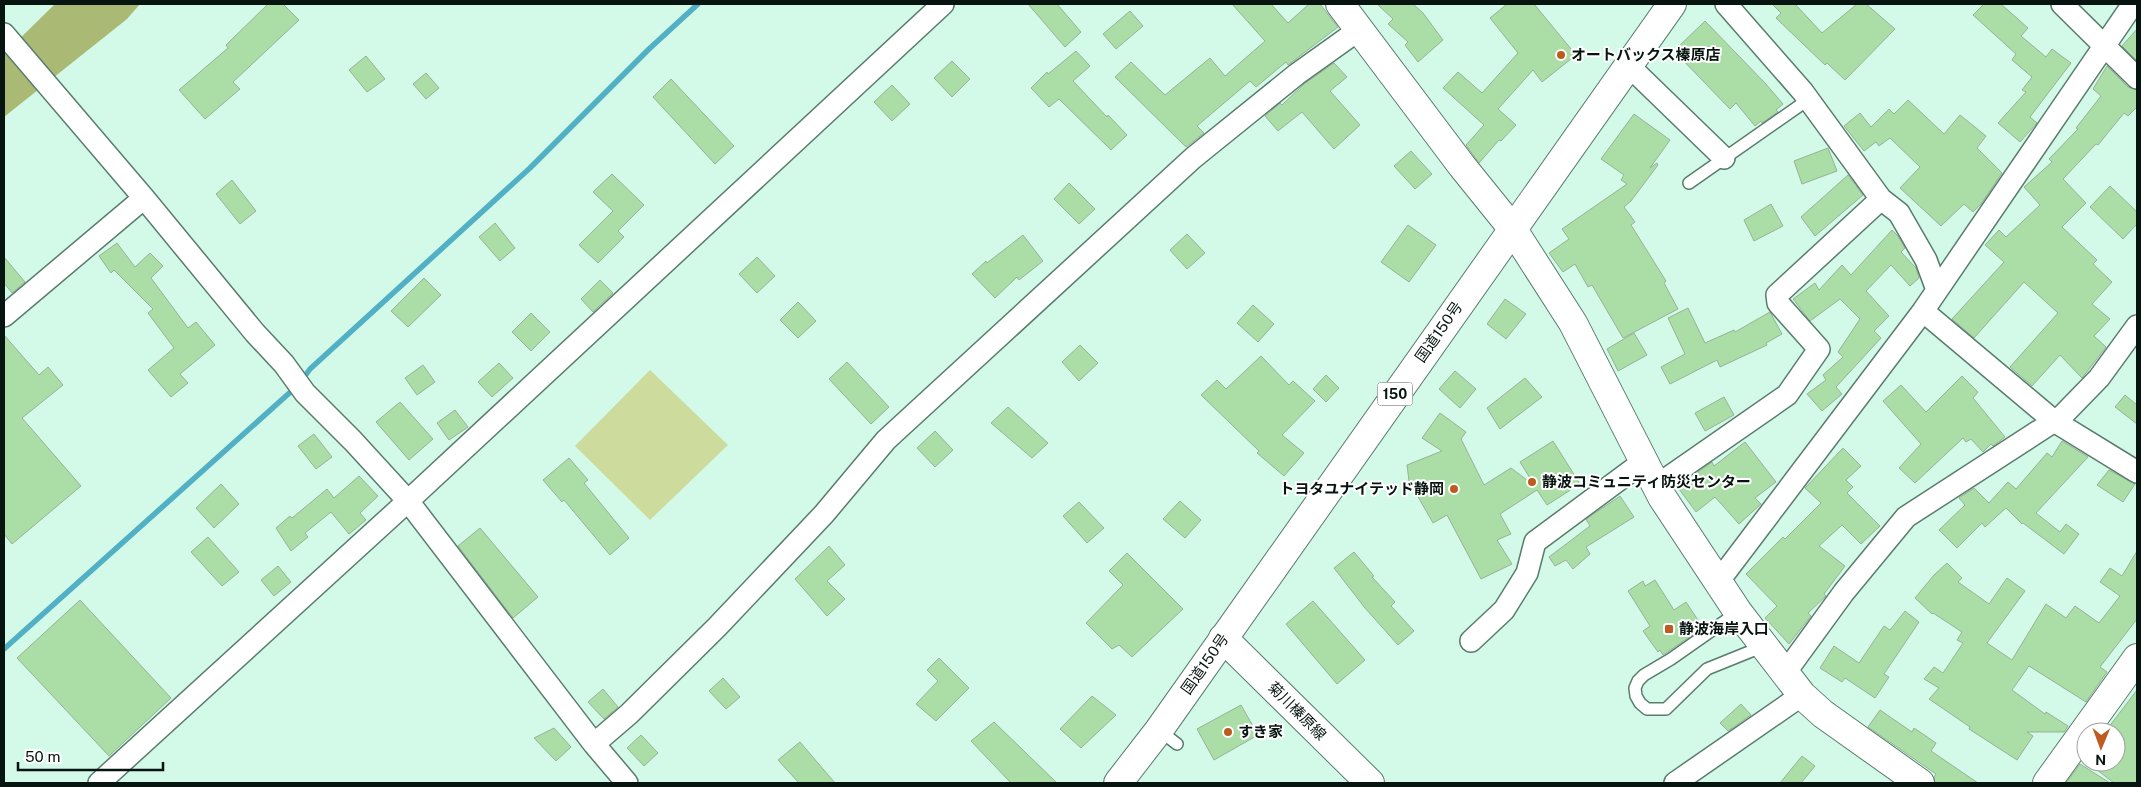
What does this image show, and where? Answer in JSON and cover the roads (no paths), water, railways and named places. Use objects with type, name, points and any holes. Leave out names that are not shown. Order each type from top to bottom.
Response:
[{"type":"main road","points":[[1340,4],[1462,166],[1512,228],[1573,323],[1656,486],[1738,612],[1802,695],[1823,714],[1912,781]]},
{"type":"main road","name":"国道150号","points":[[1120,783],[1168,737],[1223,638],[1672,4]]},
{"type":"main road","name":"菊川榛原線","points":[[1223,638],[1370,783]]},
{"type":"main road","points":[[2047,783],[2137,658]]},
{"type":"street","points":[[99,783],[408,500],[942,4]]},
{"type":"street","points":[[1726,4],[1808,99],[1881,199],[1899,213],[1926,260],[1937,290]]},
{"type":"street","points":[[2062,4],[2106,44],[2137,78]]},
{"type":"street","points":[[1718,582],[1923,311],[2133,4]]},
{"type":"street","points":[[594,744],[629,714],[724,620],[824,514],[886,440],[1193,158],[1298,74],[1360,29]]},
{"type":"street","points":[[4,34],[144,198],[255,333],[284,364],[305,393],[408,500],[594,744],[627,783]]},
{"type":"street","points":[[1628,65],[1724,158]]},
{"type":"street","points":[[4,316],[144,198]]},
{"type":"street","points":[[1656,486],[1787,395],[1819,349],[1778,303],[1778,295],[1881,199]]},
{"type":"street","points":[[1923,311],[2054,421],[2137,472]]},
{"type":"street","points":[[1785,673],[1844,592],[1906,517],[2062,416],[2099,378],[2137,326]]},
{"type":"street","points":[[1472,641],[1504,610],[1527,573],[1535,542],[1643,462]]},
{"type":"street","points":[[1675,783],[1802,695]]},
{"type":"lane","points":[[1689,183],[1808,99]]},
{"type":"lane","points":[[1738,612],[1671,659],[1644,675],[1635,688],[1636,696],[1640,703],[1648,709],[1666,709],[1707,669],[1764,646]]},
{"type":"waterway","points":[[302,380],[310,369],[530,168],[649,49],[698,4]]},
{"type":"waterway","points":[[4,649],[296,387]]},
{"type":"place","name":"オートバックス榛原店","points":[[1561,55]]},
{"type":"place","name":"静波コミュニティ防災センター","points":[[1532,482]]},
{"type":"place","name":"トヨタユナイテッド静岡","points":[[1454,489]]},
{"type":"place","name":"静波海岸入口","points":[[1669,629]]},
{"type":"place","name":"すき家","points":[[1228,732]]}]
